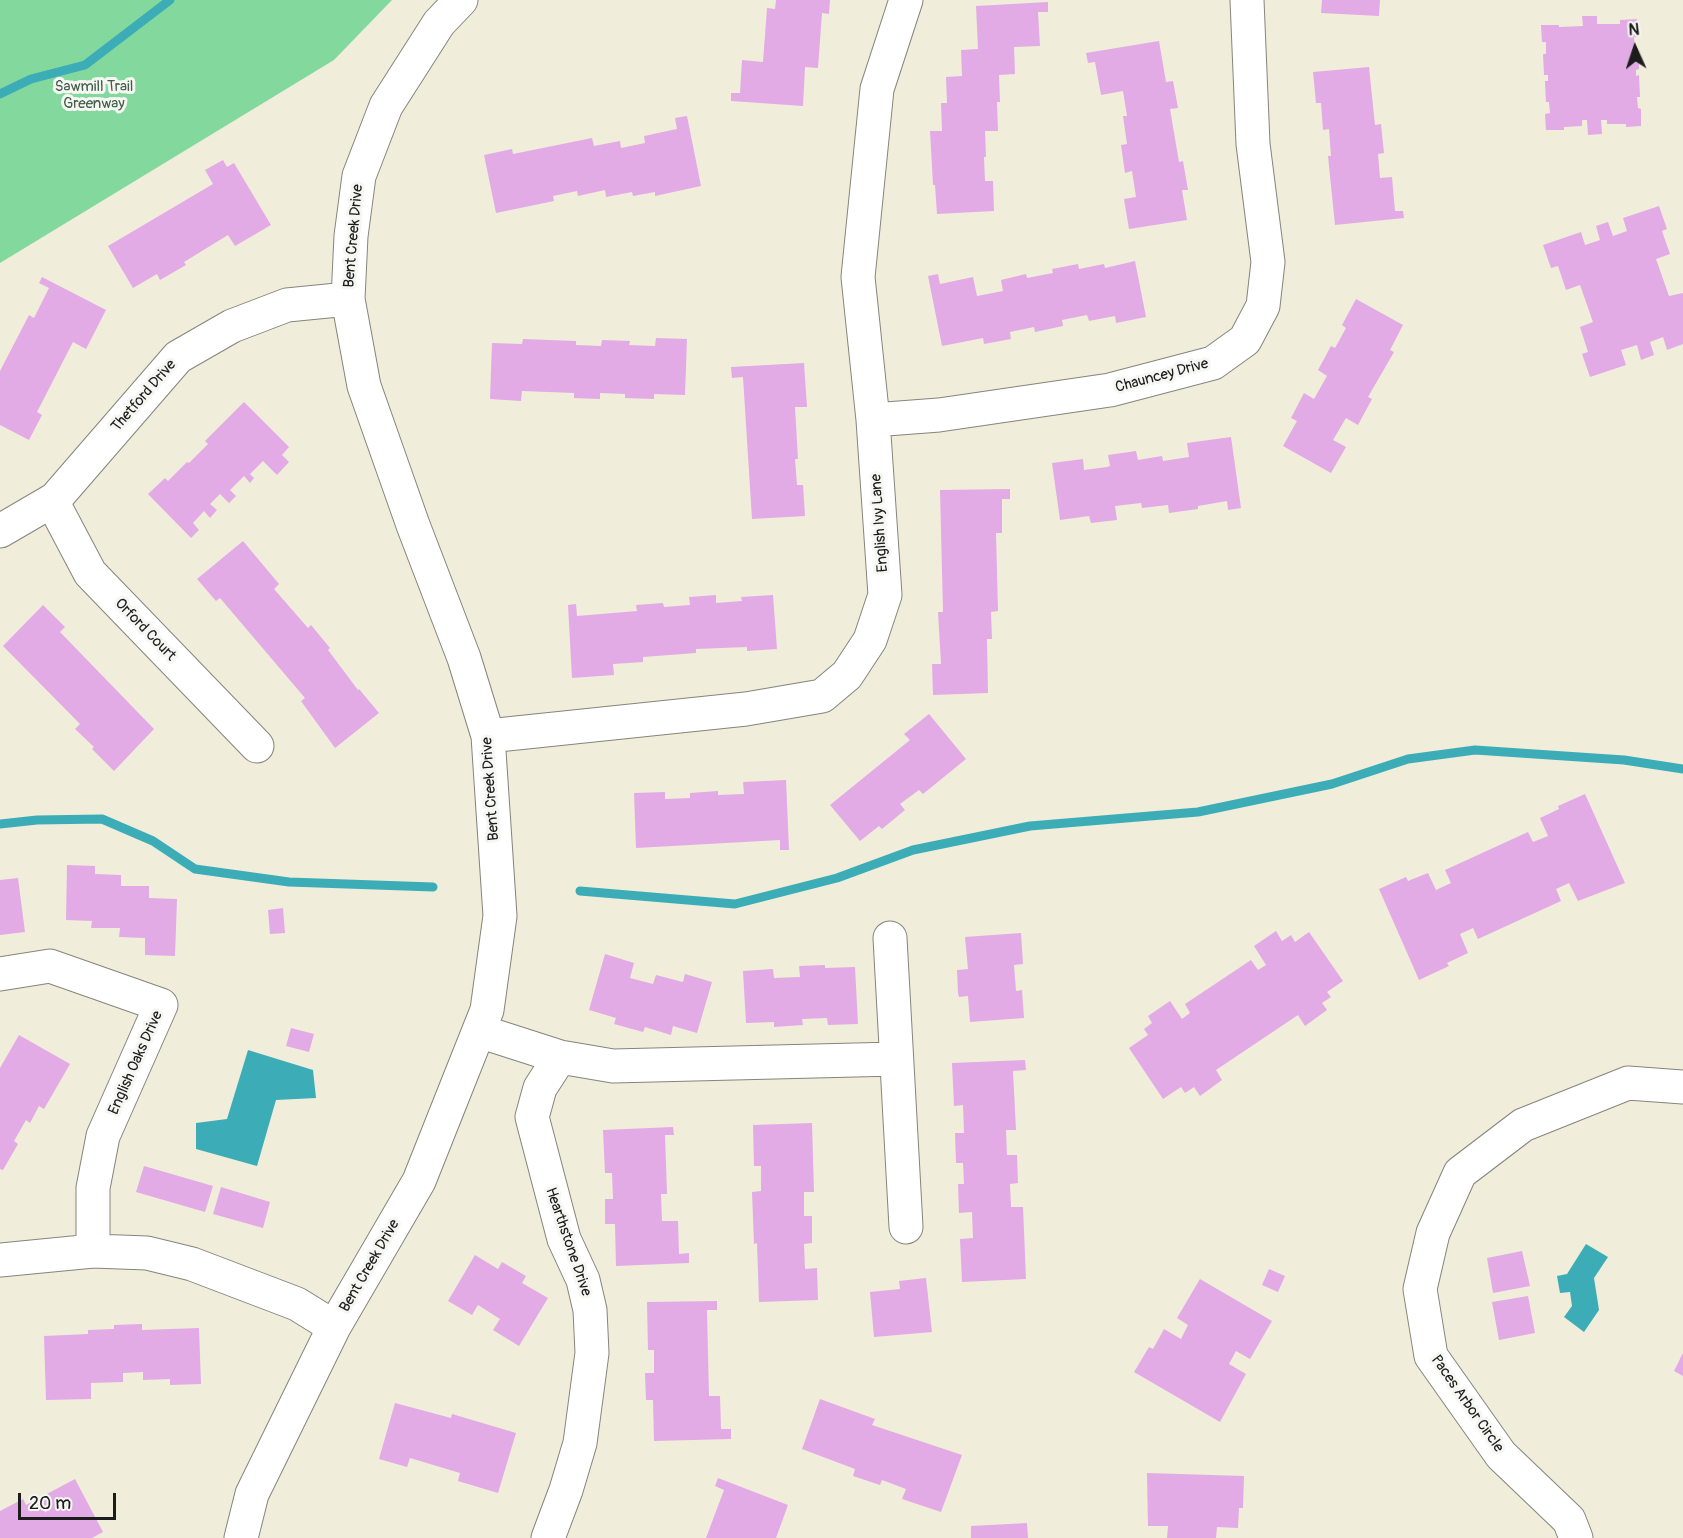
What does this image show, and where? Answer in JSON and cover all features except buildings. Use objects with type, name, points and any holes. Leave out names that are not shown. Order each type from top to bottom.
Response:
[{"type":"street","name":"Bent Creek Drive","points":[[241,1538],[252,1494],[334,1327],[419,1181],[487,1010],[500,916],[488,736],[464,658],[413,525],[364,386],[348,299],[351,236],[359,176],[386,106],[439,23],[461,0]]},
{"type":"street","name":"English Ivy Lane","points":[[488,736],[746,709],[822,696],[847,675],[870,640],[885,595],[873,420],[858,277],[877,89],[906,0]]},
{"type":"street","name":"Chauncey Drive","points":[[873,420],[939,415],[1110,390],[1213,363],[1245,340],[1263,306],[1268,262],[1253,144],[1247,0]]},
{"type":"street","name":"Thetford Drive","points":[[0,531],[52,501],[178,357],[232,326],[287,304],[348,299]]},
{"type":"street","name":"Orford Court","points":[[52,501],[90,573],[257,746]]},
{"type":"street","points":[[890,938],[906,1227]]},
{"type":"street","name":"English Oaks Drive","points":[[0,974],[50,966],[161,1005],[103,1136],[93,1188],[93,1251]]},
{"type":"street","points":[[479,1031],[560,1057],[613,1066],[896,1059]]},
{"type":"street","name":"Hearthstone Drive","points":[[548,1538],[580,1443],[591,1353],[590,1310],[583,1280],[564,1239],[532,1117],[540,1088],[560,1057]]},
{"type":"street","name":"Paces Arbor Circle","points":[[1576,1538],[1569,1520],[1501,1455],[1431,1356],[1420,1289],[1433,1233],[1460,1173],[1523,1125],[1628,1083],[1683,1087]]},
{"type":"street","points":[[0,1260],[93,1251],[147,1253],[192,1264],[297,1304],[334,1327]]},
{"type":"green space","name":"Sawmill Trail Greenway","points":[[0,0],[392,0],[334,60],[0,263]]},
{"type":"water","points":[[248,1050],[313,1070],[316,1098],[276,1100],[257,1166],[196,1149],[196,1123],[227,1119]]},
{"type":"water","points":[[1586,1244],[1608,1257],[1594,1278],[1599,1310],[1584,1332],[1564,1317],[1572,1306],[1570,1292],[1560,1293],[1557,1276],[1567,1274]]},
{"type":"waterway","points":[[0,94],[31,79],[85,65],[170,0]]},
{"type":"waterway","points":[[580,891],[735,904],[837,878],[913,850],[1030,826],[1198,812],[1332,784],[1408,759],[1475,750],[1624,760],[1683,769]]},
{"type":"waterway","points":[[0,824],[37,820],[102,819],[153,841],[195,869],[289,882],[433,887]]}]
